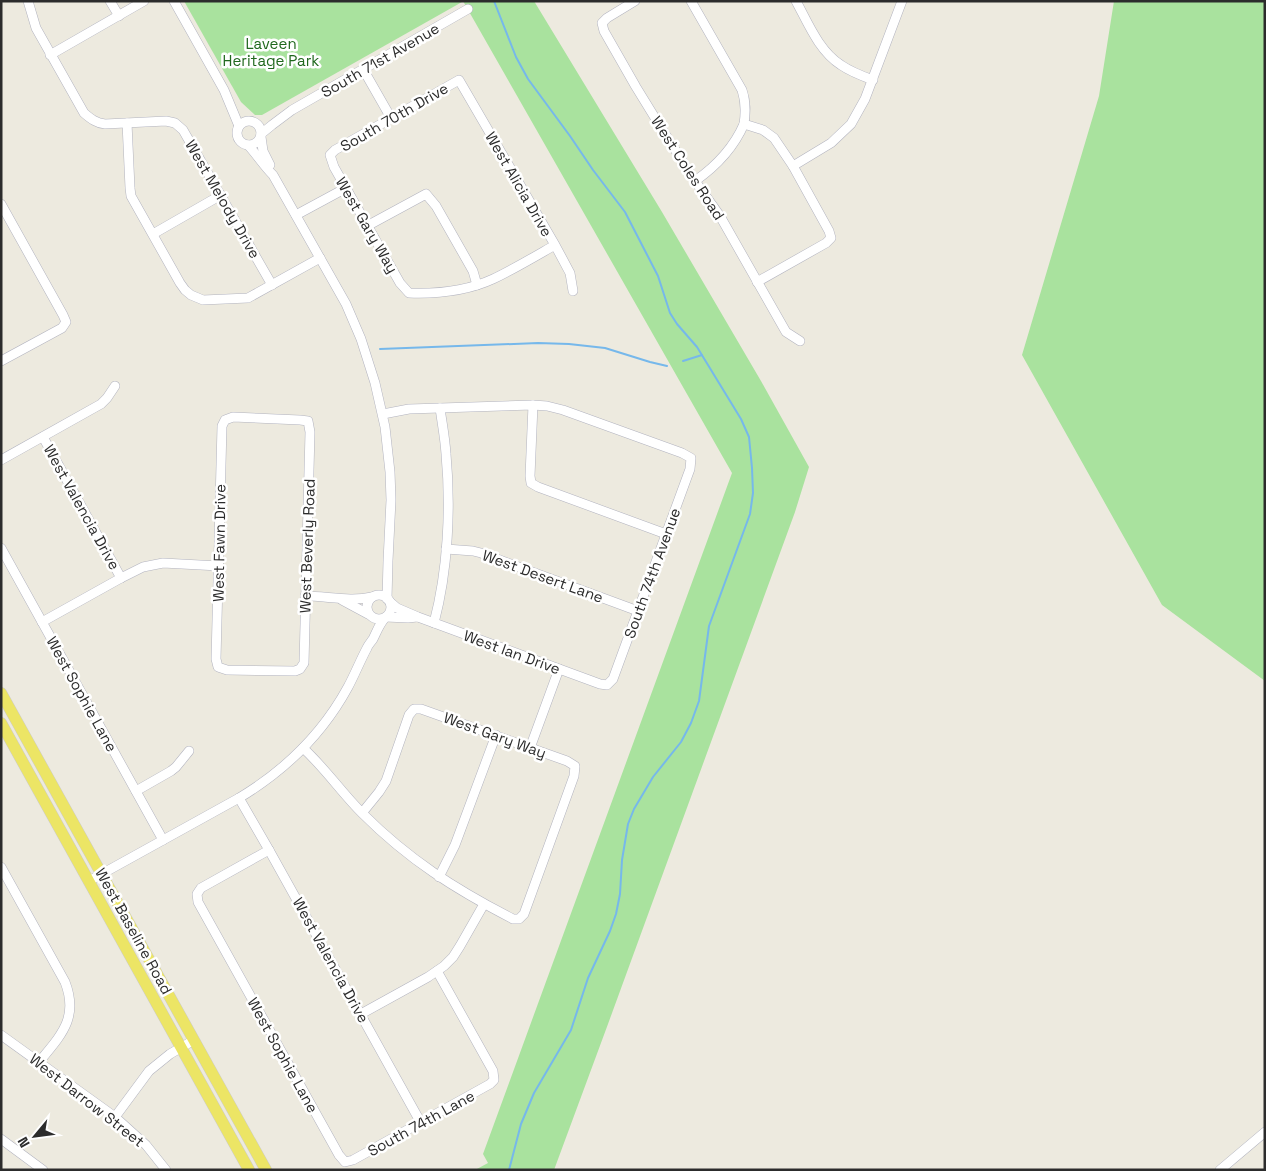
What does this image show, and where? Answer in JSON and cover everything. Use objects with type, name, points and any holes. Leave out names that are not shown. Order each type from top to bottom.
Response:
[{"type":"main road","name":"West Baseline Road","points":[[1,694],[266,1170]]},
{"type":"main road","name":"West Baseline Road","points":[[1,723],[249,1170]]},
{"type":"street","points":[[28,1],[36,28],[84,113],[97,123],[127,123],[131,196],[184,290],[197,298],[209,300],[248,298],[320,258]]},
{"type":"street","points":[[110,1],[119,16]]},
{"type":"street","points":[[50,55],[144,1]]},
{"type":"street","points":[[174,1],[224,90],[239,126],[238,138],[248,145],[273,175]]},
{"type":"street","name":"West Coles Road","points":[[635,1],[607,18],[602,23],[604,31],[636,87],[695,181],[720,216],[786,332],[800,341]]},
{"type":"street","points":[[691,1],[742,90],[746,106],[744,124],[739,135],[716,164],[695,181]]},
{"type":"street","points":[[796,1],[819,42],[828,54],[840,65],[873,80]]},
{"type":"street","points":[[793,166],[824,148],[851,124],[866,99],[902,1]]},
{"type":"street","name":"South 71st Avenue","points":[[261,136],[292,110],[468,9]]},
{"type":"street","points":[[363,69],[391,118]]},
{"type":"street","name":"South 70th Drive","points":[[330,154],[459,80]]},
{"type":"street","name":"West Alicia Drive","points":[[459,80],[570,273],[573,290]]},
{"type":"street","points":[[89,881],[239,798],[282,768],[303,748],[342,698],[378,626],[391,610],[388,561],[391,500],[388,452],[383,414],[361,339],[346,304],[273,175],[263,151],[259,126],[242,115],[224,90]]},
{"type":"street","name":"South 71st Avenue","points":[[251,121],[266,120],[292,110]]},
{"type":"street","name":"West Melody Drive","points":[[127,123],[166,121],[175,123],[183,130],[272,285]]},
{"type":"street","points":[[239,126],[251,121]]},
{"type":"street","points":[[744,124],[763,130],[774,138],[793,166],[829,232],[830,238],[826,243],[757,282]]},
{"type":"street","points":[[248,145],[256,144],[261,136]]},
{"type":"street","name":"West Gary Way","points":[[330,154],[334,167],[367,226],[400,283],[409,293],[437,293],[477,285]]},
{"type":"street","points":[[296,215],[346,188]]},
{"type":"street","points":[[367,226],[426,194],[436,206],[473,271],[477,285],[555,246]]},
{"type":"street","points":[[152,234],[221,195]]},
{"type":"street","points":[[1,204],[66,322],[62,328],[1,361]]},
{"type":"street","points":[[1,460],[101,404],[115,386]]},
{"type":"street","points":[[383,414],[409,409],[533,405],[531,484],[666,534]]},
{"type":"street","name":"South 74th Avenue","points":[[533,405],[547,406],[585,417],[691,458],[690,468],[614,678],[607,685]]},
{"type":"street","points":[[434,623],[446,549],[448,494],[447,464],[440,408]]},
{"type":"street","name":"West Fawn Drive","points":[[300,669],[295,671],[227,670],[218,667],[216,659],[222,426],[225,420],[233,417],[308,421]]},
{"type":"street","name":"West Beverly Road","points":[[300,669],[304,663],[310,432],[308,421]]},
{"type":"street","name":"West Valencia Drive","points":[[43,437],[121,578]]},
{"type":"street","name":"West Sophie Lane","points":[[1,548],[163,840]]},
{"type":"street","name":"West Desert Lane","points":[[446,549],[473,551],[638,611]]},
{"type":"street","points":[[367,648],[370,625],[367,610],[368,602],[378,591],[388,561]]},
{"type":"street","points":[[42,622],[137,570],[163,563],[218,566]]},
{"type":"street","points":[[305,596],[362,599],[381,595],[389,600]]},
{"type":"street","points":[[340,599],[377,620],[385,618]]},
{"type":"street","name":"West Ian Drive","points":[[389,600],[397,608],[418,617],[607,685]]},
{"type":"street","name":"West Ian Drive","points":[[385,618],[418,617]]},
{"type":"street","points":[[530,748],[559,669]]},
{"type":"street","name":"West Gary Way","points":[[362,813],[386,781],[409,716],[414,709],[421,709],[496,735],[575,766],[568,795],[524,914],[519,919],[513,919],[484,904]]},
{"type":"street","points":[[438,877],[455,845],[496,735]]},
{"type":"street","points":[[303,748],[362,813],[401,849],[438,877],[484,904],[453,957],[444,966],[437,972],[361,1014]]},
{"type":"street","points":[[136,791],[171,771],[189,751]]},
{"type":"street","name":"West Valencia Drive","points":[[239,798],[421,1123]]},
{"type":"street","name":"West Sophie Lane","points":[[269,850],[201,888],[196,894],[198,902],[339,1155],[345,1162]]},
{"type":"street","points":[[1,867],[65,982],[70,999],[67,1023],[39,1062]]},
{"type":"street","name":"South 74th Lane","points":[[345,1162],[354,1160],[494,1080],[493,1071],[437,972]]},
{"type":"street","name":"West Darrow Street","points":[[1,1035],[115,1117],[146,1145],[166,1170]]},
{"type":"street","points":[[115,1117],[149,1071],[170,1054],[194,1040]]},
{"type":"street","points":[[1220,1170],[1265,1132]]},
{"type":"street","points":[[1,1139],[43,1170]]},
{"type":"green space","name":"Laveen Heritage Park","points":[[184,1],[462,2],[262,115],[255,115],[241,102]]},
{"type":"green space","points":[[463,1],[534,1],[662,212],[809,467],[795,512],[554,1170],[475,1170],[488,1163],[483,1154],[732,473]]},
{"type":"green space","points":[[1114,1],[1265,1],[1265,681],[1162,605],[1022,355],[1099,96]]},
{"type":"waterway","points":[[494,1],[516,57],[528,79],[625,212],[658,276],[670,313],[697,347],[741,419],[749,437],[753,493],[750,514],[709,626],[699,701],[691,723],[681,742],[653,777],[634,809],[628,824],[616,914],[588,978],[571,1030],[534,1093],[521,1124],[509,1170]]},
{"type":"waterway","points":[[380,349],[538,343],[569,344],[605,348],[667,366]]},
{"type":"waterway","points":[[683,361],[702,355]]}]
